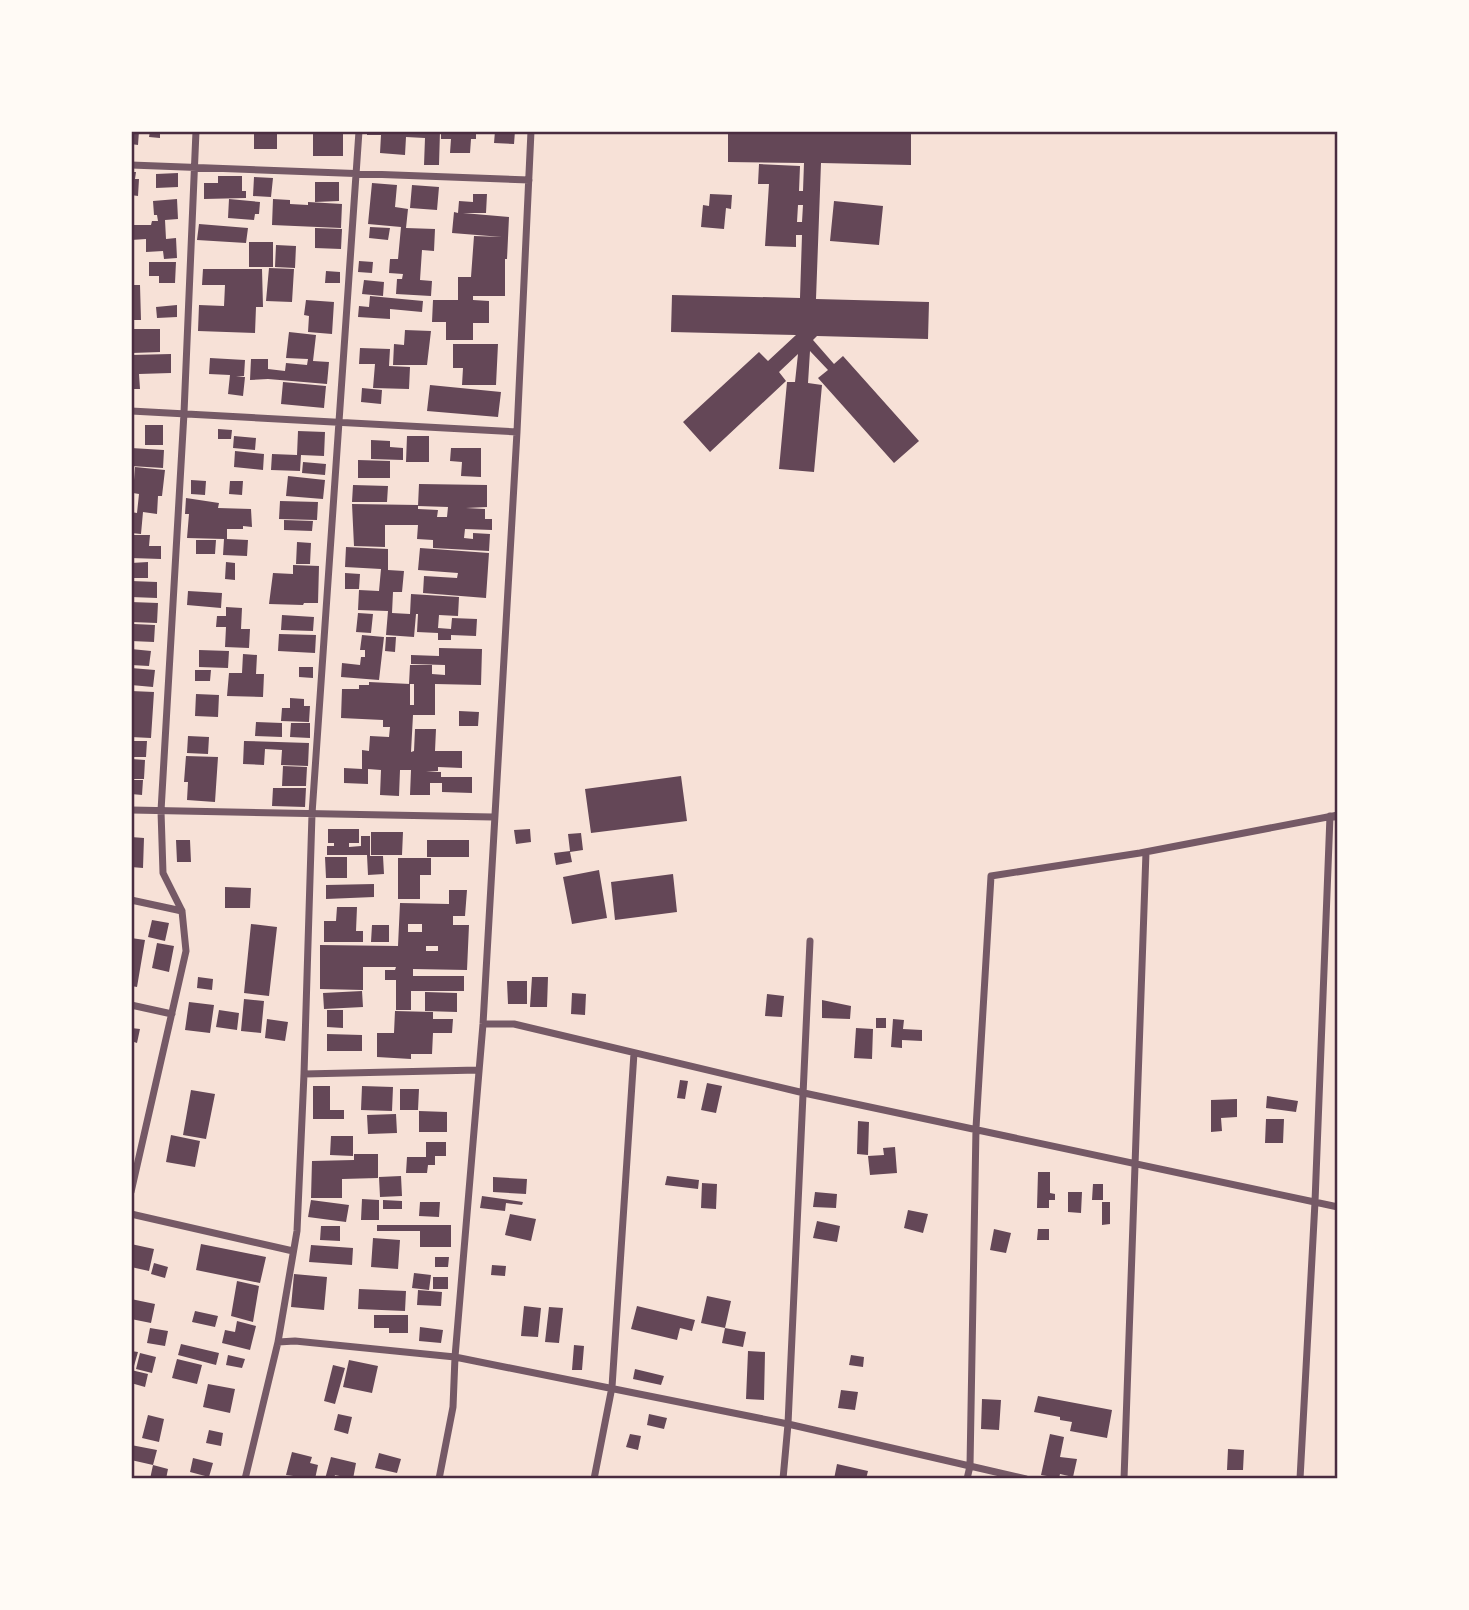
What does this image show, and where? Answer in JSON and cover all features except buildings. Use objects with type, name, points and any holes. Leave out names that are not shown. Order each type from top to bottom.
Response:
[{"type":"street","points":[[131,1192],[133,1173],[186,951],[182,911],[163,873],[161,811],[184,412],[196,131]]},
{"type":"street","points":[[246,1479],[278,1342],[297,1231],[312,814],[359,131]]},
{"type":"street","points":[[439,1479],[453,1407],[483,1024],[517,432],[531,131]]},
{"type":"street","points":[[131,165],[529,180]]},
{"type":"street","points":[[131,411],[517,432]]},
{"type":"street","points":[[131,810],[493,817]]},
{"type":"street","points":[[967,1479],[970,1466],[976,1128],[991,876],[1146,852],[1335,816],[1300,1479]]},
{"type":"street","points":[[1124,1479],[1146,852]]},
{"type":"street","points":[[131,900],[182,911]]},
{"type":"street","points":[[783,1479],[788,1424],[810,941]]},
{"type":"street","points":[[131,1005],[172,1014]]},
{"type":"street","points":[[483,1024],[514,1024],[804,1093],[1338,1207]]},
{"type":"street","points":[[594,1479],[612,1387],[634,1053]]},
{"type":"street","points":[[304,1074],[478,1070]]},
{"type":"street","points":[[131,1214],[293,1251]]},
{"type":"street","points":[[278,1342],[455,1357],[788,1424],[1026,1479]]}]
